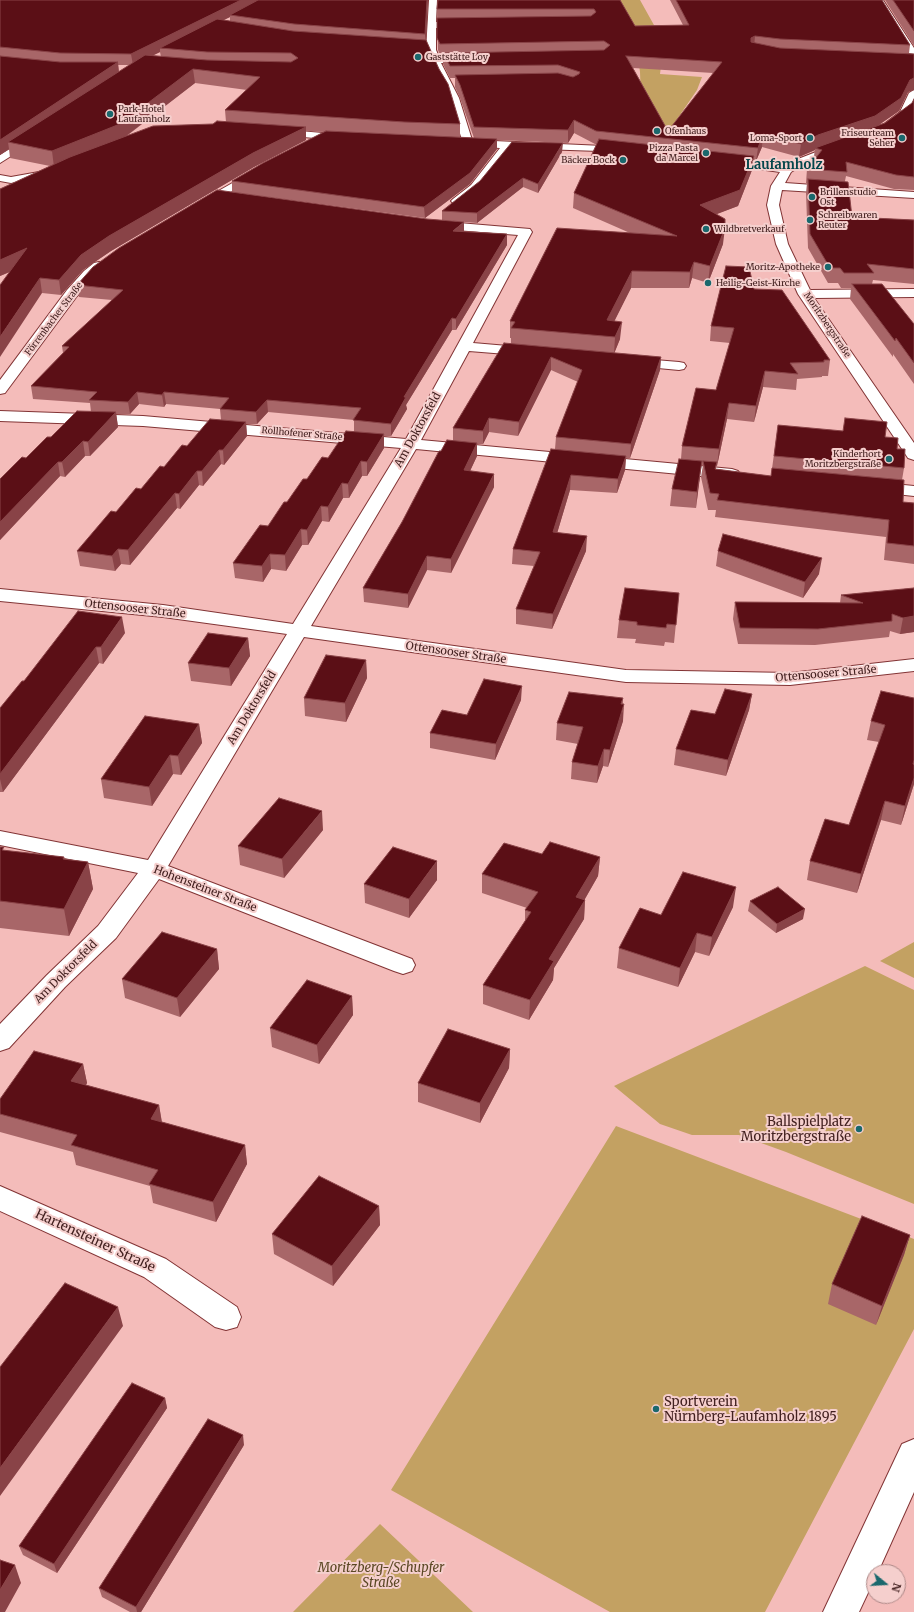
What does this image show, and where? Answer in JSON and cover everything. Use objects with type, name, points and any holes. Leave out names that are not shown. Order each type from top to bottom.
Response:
[{"type":"street","points":[[433,0],[431,50],[445,83],[454,98],[468,143]]},
{"type":"street","points":[[879,0],[912,59]]},
{"type":"street","points":[[433,25],[480,25]]},
{"type":"street","points":[[418,50],[431,50]]},
{"type":"street","points":[[434,60],[480,59]]},
{"type":"street","points":[[445,83],[459,83]]},
{"type":"street","points":[[878,132],[909,114],[914,93]]},
{"type":"street","points":[[0,160],[43,131]]},
{"type":"street","points":[[264,131],[356,139]]},
{"type":"street","points":[[304,147],[324,137]]},
{"type":"street","points":[[715,160],[787,170],[821,152],[850,142]]},
{"type":"street","points":[[454,143],[637,152]]},
{"type":"street","name":"Am Doktorsfeld","points":[[0,1041],[56,981],[107,932],[154,869],[300,631],[412,443],[526,232],[424,224],[475,187],[508,145]]},
{"type":"street","points":[[189,211],[266,167]]},
{"type":"street","points":[[4,183],[30,178],[61,169]]},
{"type":"street","name":"Moritzbergstraße","points":[[787,170],[777,186],[773,205],[782,244],[805,294],[914,455]]},
{"type":"street","points":[[777,186],[914,195]]},
{"type":"street","points":[[216,195],[239,198]]},
{"type":"street","name":"Förrenbacher Straße","points":[[0,390],[72,293],[89,274],[110,259]]},
{"type":"street","points":[[805,294],[914,294]]},
{"type":"street","points":[[464,346],[544,354]]},
{"type":"street","points":[[616,360],[679,366]]},
{"type":"street","name":"Rollhofener Straße","points":[[0,416],[143,421],[412,443],[749,475]]},
{"type":"street","points":[[859,486],[914,491]]},
{"type":"street","name":"Ottensooser Straße","points":[[0,595],[163,611],[626,676],[790,679],[914,665]]},
{"type":"street","name":"Hohensteiner Straße","points":[[0,838],[154,869],[403,965]]},
{"type":"street","name":"Hartensteiner Straße","points":[[0,1198],[155,1268],[226,1317]]},
{"type":"street","points":[[841,1612],[914,1455]]},
{"type":"green space","points":[[609,0],[640,0],[664,43],[660,74],[702,77],[697,90],[656,150],[641,98],[640,72],[636,42]]},
{"type":"green space","points":[[914,942],[914,978],[880,961]]},
{"type":"green space","points":[[865,966],[914,990],[914,1204],[786,1152],[739,1135],[692,1135],[660,1124],[614,1086]]},
{"type":"green space","name":"Sportverein Nürnberg-Laufamholz 1895","points":[[616,1126],[914,1239],[914,1329],[765,1612],[610,1612],[391,1490]]},
{"type":"green space","name":"Moritzberg-/Schupfer Straße","points":[[380,1524],[473,1612],[293,1612]]},
{"type":"building","points":[[0,0],[241,0],[131,54],[60,53],[0,47]]},
{"type":"building","points":[[258,0],[427,0],[425,34],[294,24],[230,15]]},
{"type":"building","points":[[438,0],[620,0],[635,26],[689,25],[676,0],[882,0],[910,45],[780,39],[755,36],[751,38],[751,42],[780,48],[914,54],[914,78],[910,80],[901,98],[875,116],[818,135],[801,144],[763,134],[758,148],[596,131],[574,120],[568,130],[474,127],[460,85],[455,75],[558,73],[573,77],[580,72],[558,65],[450,66],[443,53],[604,50],[610,45],[604,41],[440,44],[437,38],[437,18],[591,16],[596,12],[594,9],[437,9]],"holes":[[[626,56],[722,62],[668,131]]]},
{"type":"building","points":[[893,0],[914,0],[914,31]]},
{"type":"building","points":[[217,19],[293,31],[426,40],[439,69],[448,84],[460,124],[404,122],[225,110],[260,77],[193,69],[120,124],[52,151],[8,142],[145,55],[207,60],[291,62],[298,58],[291,53],[207,52],[160,48]]},
{"type":"building","points":[[0,56],[60,62],[118,62],[0,140]]},
{"type":"building","points":[[914,99],[914,177],[896,175],[846,162],[847,172],[807,169],[822,150],[815,148],[885,123],[912,103]]},
{"type":"building","points":[[217,121],[306,127],[253,153],[109,236],[81,255],[59,280],[40,278],[0,337],[0,285],[27,248],[0,260],[0,189],[70,157],[153,126],[213,124]]},
{"type":"building","points":[[326,131],[497,139],[470,173],[424,207],[232,181],[263,163]]},
{"type":"building","points":[[599,139],[754,156],[740,190],[700,205],[725,219],[725,228],[710,266],[694,262],[690,272],[632,271],[607,320],[622,322],[615,337],[511,328],[515,322],[510,321],[557,228],[677,236],[574,193]]},
{"type":"building","points":[[512,142],[563,143],[538,184],[523,178],[477,213],[442,211],[480,181]]},
{"type":"building","points":[[808,179],[848,182],[852,217],[914,220],[914,269],[867,264],[874,273],[844,273],[840,268],[830,268],[810,234]]},
{"type":"building","points":[[217,190],[427,219],[464,222],[453,231],[507,234],[456,319],[452,318],[404,397],[406,397],[391,424],[353,420],[361,408],[267,400],[256,412],[220,409],[229,398],[164,392],[162,395],[137,392],[128,402],[89,400],[97,392],[31,386],[69,347],[62,346],[123,290],[77,285],[93,267],[119,248]]},
{"type":"building","points":[[726,266],[749,267],[754,289],[782,290],[830,360],[824,360],[824,362],[790,363],[798,374],[765,371],[756,406],[729,403],[719,449],[682,446],[696,388],[716,390],[734,328],[711,326]]},
{"type":"building","points":[[852,284],[882,284],[914,324],[914,363],[896,338],[895,341]]},
{"type":"building","points":[[504,343],[661,357],[631,444],[556,437],[582,370],[551,357],[519,422],[489,418],[483,431],[453,428]]},
{"type":"building","points":[[77,411],[116,412],[88,442],[83,441],[62,462],[58,462],[0,522],[0,479],[22,457],[26,458],[47,437],[51,437]]},
{"type":"building","points":[[845,418],[887,422],[885,437],[898,438],[897,449],[905,449],[904,468],[774,456],[778,425],[843,431]]},
{"type":"building","points":[[210,419],[246,422],[223,450],[219,450],[202,471],[197,471],[179,494],[175,493],[128,550],[118,549],[112,556],[77,551],[111,511],[116,512],[136,488],[141,489],[160,466],[164,467],[182,445],[187,446]]},
{"type":"building","points":[[346,431],[384,434],[367,462],[361,461],[348,484],[342,483],[328,507],[321,506],[307,530],[301,529],[285,555],[270,554],[262,566],[233,563],[260,525],[268,526],[284,502],[287,502],[303,479],[307,479],[322,457],[328,458]]},
{"type":"building","points":[[447,440],[477,443],[464,470],[494,474],[451,559],[427,556],[408,594],[363,588],[402,522],[439,451],[441,451]]},
{"type":"building","points":[[551,449],[626,456],[618,479],[571,475],[553,532],[587,536],[553,614],[516,609],[540,552],[513,549]]},
{"type":"building","points":[[679,459],[702,461],[697,492],[672,489]]},
{"type":"building","points":[[703,461],[717,462],[715,469],[771,476],[772,468],[904,480],[903,502],[914,503],[914,546],[887,543],[889,520],[717,500],[719,494],[710,493]]},
{"type":"building","points":[[723,534],[822,558],[805,582],[718,551]]},
{"type":"building","points":[[625,588],[679,593],[676,625],[667,624],[666,628],[637,625],[637,622],[619,620]]},
{"type":"building","points":[[914,588],[914,616],[903,618],[892,614],[892,621],[818,629],[740,628],[735,602],[863,603],[841,595]]},
{"type":"building","points":[[78,611],[122,617],[101,647],[96,647],[0,774],[0,708],[22,681],[24,681]]},
{"type":"building","points":[[208,633],[248,638],[229,668],[188,663]]},
{"type":"building","points":[[326,655],[366,660],[345,703],[304,698]]},
{"type":"building","points":[[484,679],[522,686],[496,744],[430,733],[442,710],[467,715]]},
{"type":"building","points":[[725,689],[752,694],[728,760],[676,749],[691,710],[715,714]]},
{"type":"building","points":[[881,691],[914,698],[914,778],[905,806],[885,801],[861,874],[810,861],[825,819],[849,825],[885,725],[871,721]]},
{"type":"building","points":[[569,692],[623,698],[621,704],[624,704],[610,750],[604,749],[598,766],[572,762],[583,727],[557,723]]},
{"type":"building","points":[[145,716],[199,724],[178,756],[170,755],[149,787],[101,779]]},
{"type":"building","points":[[279,798],[322,811],[282,859],[238,846]]},
{"type":"building","points":[[550,842],[600,857],[576,897],[585,900],[549,959],[554,961],[530,1000],[483,985],[531,912],[525,910],[538,892],[482,874],[504,843],[542,854]]},
{"type":"building","points":[[0,847],[4,847],[2,850],[64,857],[63,859],[88,862],[64,909],[0,901]]},
{"type":"building","points":[[393,847],[437,861],[409,899],[364,884]]},
{"type":"building","points":[[683,872],[736,887],[712,937],[697,933],[680,968],[619,948],[640,908],[661,915]]},
{"type":"building","points":[[778,887],[805,909],[777,924],[750,901]]},
{"type":"building","points":[[162,932],[217,949],[177,998],[122,979]]},
{"type":"building","points":[[307,980],[352,996],[317,1045],[270,1028]]},
{"type":"building","points":[[448,1029],[510,1049],[480,1103],[418,1083]]},
{"type":"building","points":[[34,1051],[83,1064],[71,1081],[159,1105],[151,1119],[245,1145],[213,1202],[149,1184],[158,1170],[71,1145],[77,1135],[0,1114],[0,1099]]},
{"type":"building","points":[[319,1176],[379,1206],[332,1266],[272,1234]]},
{"type":"building","points":[[862,1216],[910,1235],[882,1306],[832,1284]]},
{"type":"building","points":[[65,1283],[118,1307],[0,1468],[0,1367]]},
{"type":"building","points":[[132,1383],[165,1398],[54,1564],[19,1546]]},
{"type":"building","points":[[208,1419],[243,1435],[136,1607],[99,1588]]},
{"type":"building","points":[[0,1560],[15,1565],[0,1590]]},
{"type":"place","name":"Gaststätte Loy","points":[[418,57]]},
{"type":"place","name":"Park-Hotel Laufamholz","points":[[110,114]]},
{"type":"place","name":"Ofenhaus","points":[[657,131]]},
{"type":"place","name":"Loma-Sport","points":[[810,138]]},
{"type":"place","name":"Friseurteam Seher","points":[[902,138]]},
{"type":"place","name":"Pizza Pasta da Marcel","points":[[706,153]]},
{"type":"place","name":"Bäcker Bock","points":[[623,160]]},
{"type":"place","name":"Brillenstudio Ost","points":[[812,197]]},
{"type":"place","name":"Schreibwaren Reuter","points":[[810,220]]},
{"type":"place","name":"Wildbretverkauf","points":[[706,229]]},
{"type":"place","name":"Moritz-Apotheke","points":[[828,267]]},
{"type":"place","name":"Heilig-Geist-Kirche","points":[[708,283]]},
{"type":"place","name":"Kinderhort Moritzbergstraße","points":[[889,459]]},
{"type":"place","name":"Ballspielplatz Moritzbergstraße","points":[[859,1129]]},
{"type":"place","name":"Sportverein Nürnberg-Laufamholz 1895","points":[[656,1409]]},
{"type":"district","name":"Laufamholz","points":[[784,165]]}]
